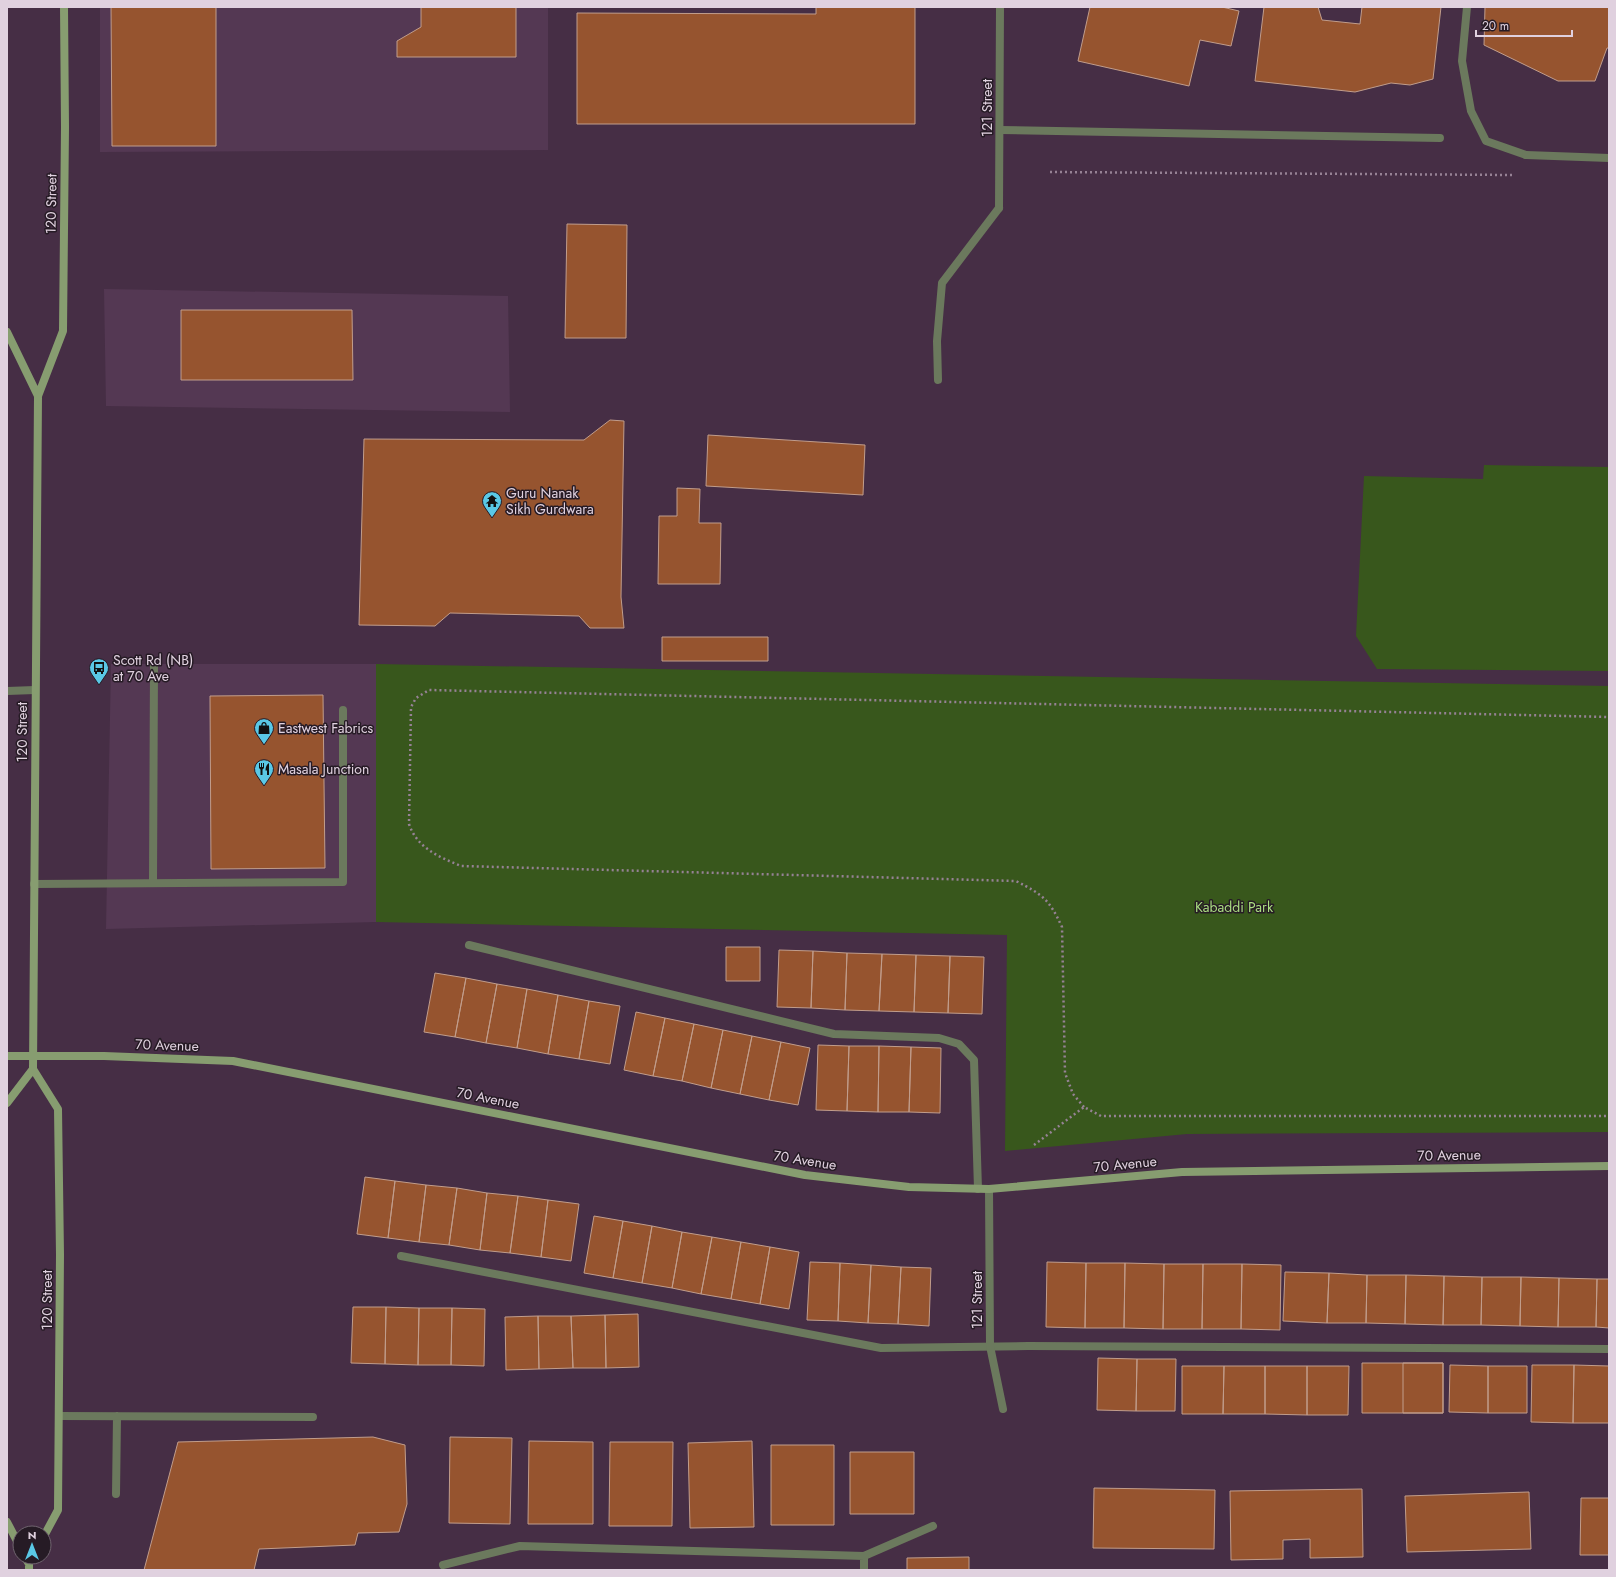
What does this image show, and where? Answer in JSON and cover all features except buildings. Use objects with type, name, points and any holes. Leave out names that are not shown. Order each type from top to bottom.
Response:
[{"type":"main road","name":"120 Street","points":[[50,1525],[58,1510],[60,1256],[58,1109],[33,1069],[38,396],[63,331],[65,127],[64,7]]},
{"type":"main road","name":"120 Street","points":[[7,332],[38,396]]},
{"type":"main road","name":"70 Avenue","points":[[7,1056],[104,1056],[234,1061],[805,1175],[909,1187],[989,1190],[1182,1172],[1609,1166]]},
{"type":"main road","points":[[7,1104],[33,1069]]},
{"type":"main road","points":[[7,1522],[12,1532]]},
{"type":"street","name":"121 Street","points":[[938,380],[937,341],[942,283],[999,208],[1000,7]]},
{"type":"street","points":[[1467,7],[1462,61],[1471,111],[1486,141],[1526,154],[1609,158]]},
{"type":"street","points":[[1000,130],[1440,138]]},
{"type":"street","points":[[153,882],[154,666]]},
{"type":"street","points":[[7,691],[36,690]]},
{"type":"street","points":[[34,884],[153,882],[343,882],[343,710]]},
{"type":"street","points":[[469,945],[834,1034],[939,1038],[959,1044],[974,1060],[978,1190]]},
{"type":"street","name":"121 Street","points":[[989,1190],[990,1346],[1003,1409]]},
{"type":"street","points":[[401,1256],[881,1348],[990,1346],[1609,1349]]},
{"type":"street","points":[[59,1416],[313,1417]]},
{"type":"street","points":[[116,1494],[117,1416]]},
{"type":"street","points":[[443,1565],[520,1546],[864,1556],[933,1526]]},
{"type":"street","points":[[864,1556],[864,1570]]},
{"type":"path","points":[[1050,172],[1479,174]]},
{"type":"path","points":[[1609,717],[429,690],[416,698],[411,707],[409,824],[413,836],[424,847],[445,860],[462,866],[1016,881],[1035,891],[1052,905],[1062,927],[1065,1073],[1073,1094],[1084,1107],[1101,1116],[1609,1116]]},
{"type":"path","points":[[1034,1145],[1084,1107]]},
{"type":"shaded area","points":[[100,7],[548,7],[548,150],[100,152]]},
{"type":"shaded area","points":[[104,289],[508,296],[510,412],[106,406]]},
{"type":"shaded area","points":[[111,664],[376,664],[376,922],[106,929]]},
{"type":"green space","points":[[1484,465],[1609,467],[1609,671],[1377,669],[1356,636],[1364,476],[1483,479]]},
{"type":"green space","name":"Kabaddi Park","points":[[376,664],[1609,686],[1609,1132],[1187,1134],[1005,1151],[1007,935],[376,922]]},
{"type":"place","name":"Guru Nanak Sikh Gurdwara","points":[[492,518]]},
{"type":"place","name":"Scott Rd (NB) at 70 Ave","points":[[99,685]]},
{"type":"place","name":"Eastwest Fabrics","points":[[264,745]]},
{"type":"place","name":"Masala Junction","points":[[264,786]]}]
